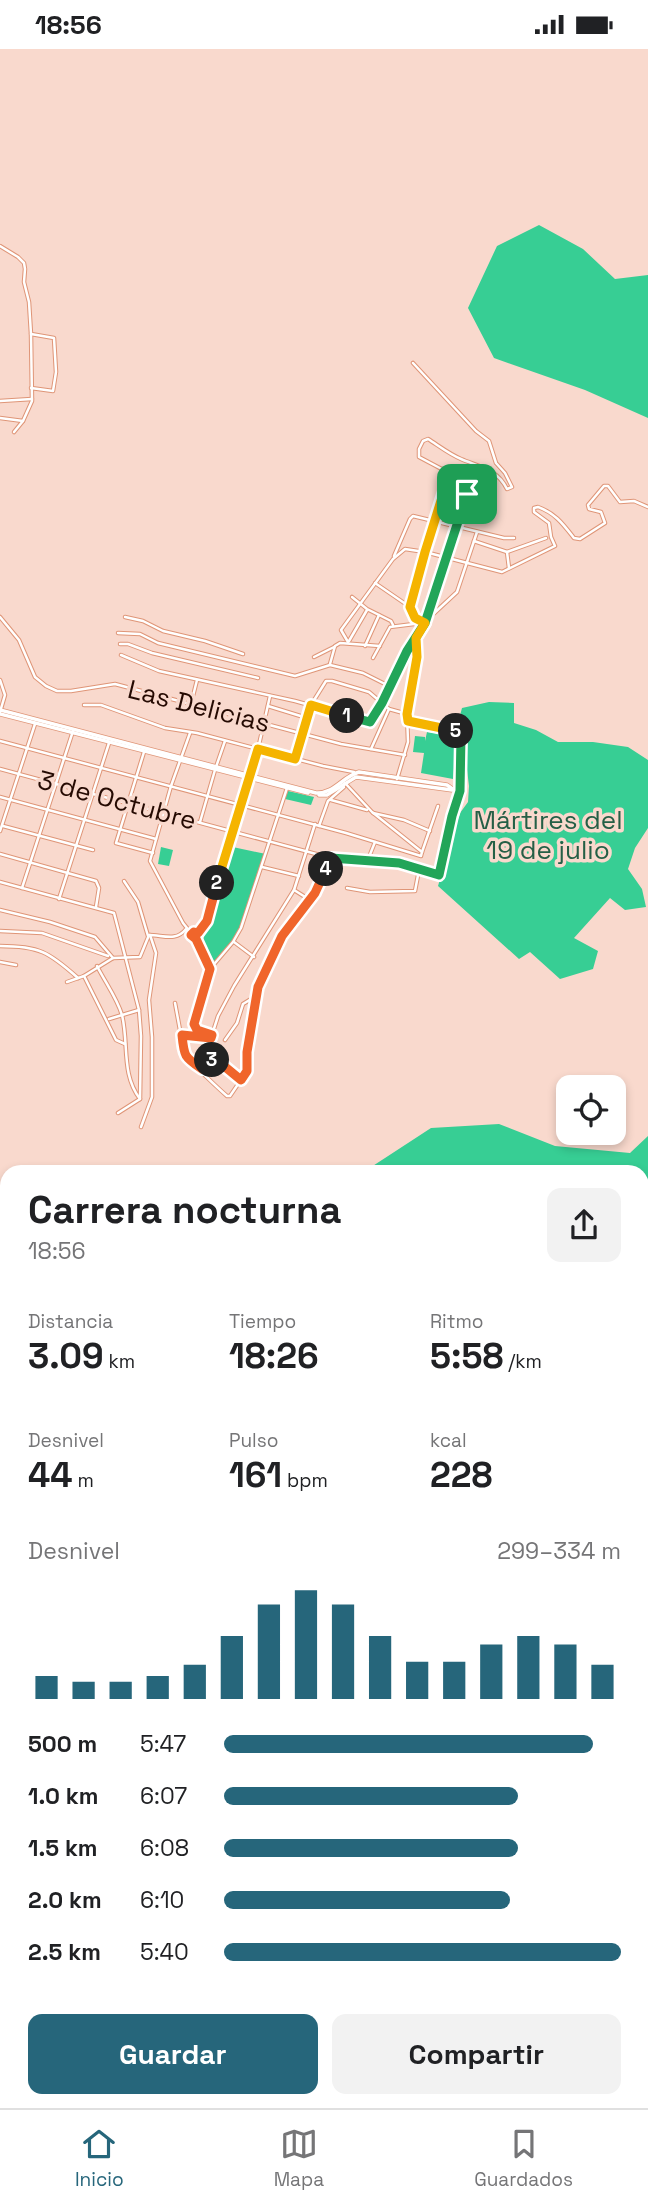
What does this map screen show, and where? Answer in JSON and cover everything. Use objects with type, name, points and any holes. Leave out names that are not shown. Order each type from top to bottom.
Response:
[{"type":"street","points":[[0,246],[24,263],[32,334],[32,399],[23,421],[14,432]]},
{"type":"street","points":[[31,388],[53,391],[55,372],[54,338],[32,334]]},
{"type":"street","points":[[121,655],[159,671],[311,705],[370,722],[426,621],[467,494],[469,483],[419,457],[419,449],[424,439],[461,460],[484,466],[500,478],[507,489],[512,487],[496,463],[489,441],[412,363]]},
{"type":"street","points":[[0,401],[32,399]]},
{"type":"street","points":[[0,418],[23,421]]},
{"type":"street","points":[[348,643],[341,630],[393,559],[405,548],[499,572],[555,547],[550,523],[534,512],[534,508],[545,509],[559,517],[574,538],[580,539],[605,523],[601,512],[589,509],[588,505],[604,486],[608,486],[621,502],[634,501],[648,507]]},
{"type":"street","points":[[410,607],[445,489],[467,494]]},
{"type":"street","points":[[393,559],[411,517],[416,516],[477,532],[514,538]]},
{"type":"street","points":[[373,659],[388,629],[393,625],[426,621],[457,592],[477,532]]},
{"type":"street","points":[[474,541],[507,551],[547,538]]},
{"type":"street","points":[[507,551],[509,568]]},
{"type":"street","points":[[375,583],[410,607],[415,618],[426,621]]},
{"type":"street","points":[[352,597],[367,609],[391,621],[393,625]]},
{"type":"street","points":[[348,643],[367,609]]},
{"type":"street","points":[[365,646],[379,615]]},
{"type":"street","name":"Las Delicias","points":[[0,617],[19,640],[35,677],[57,691],[114,684],[341,744],[405,755]]},
{"type":"street","points":[[125,617],[243,654]]},
{"type":"street","points":[[118,633],[140,634],[158,642],[295,676],[330,665],[363,673],[389,686]]},
{"type":"street","points":[[397,780],[405,755],[407,714],[417,657],[416,638]]},
{"type":"street","points":[[314,657],[340,643],[380,646]]},
{"type":"street","points":[[120,644],[258,678]]},
{"type":"street","points":[[330,665],[334,647]]},
{"type":"street","points":[[191,704],[197,679]]},
{"type":"street","points":[[295,759],[311,705],[323,684],[330,680],[369,692],[389,709],[407,714]]},
{"type":"street","points":[[0,681],[5,695],[0,712]]},
{"type":"street","points":[[210,969],[196,939],[207,921],[258,749],[270,696]]},
{"type":"street","points":[[84,705],[101,705],[164,728],[397,780]]},
{"type":"street","points":[[268,706],[307,718]]},
{"type":"street","points":[[371,749],[389,709]]},
{"type":"street","points":[[0,712],[144,751]]},
{"type":"street","points":[[0,712],[144,751],[320,793],[344,784]]},
{"type":"street","points":[[249,777],[324,796],[356,777],[447,785],[460,791],[460,733],[408,721]]},
{"type":"street","points":[[0,831],[35,723]]},
{"type":"street","points":[[22,888],[73,732]]},
{"type":"street","points":[[190,732],[171,786],[151,864],[191,933],[191,938],[196,939]]},
{"type":"street","points":[[0,741],[279,814],[375,841],[418,857],[438,806]]},
{"type":"street","points":[[200,822],[225,741]]},
{"type":"street","points":[[59,898],[108,743]]},
{"type":"street","points":[[147,744],[116,843],[153,853]]},
{"type":"street","name":"3 de Octubre","points":[[0,769],[331,858],[399,863],[438,876],[460,791]]},
{"type":"street","points":[[241,1080],[224,1066],[216,1055],[211,1036],[234,986],[294,890],[306,851],[328,801],[356,772]]},
{"type":"street","points":[[344,784],[372,812],[422,852]]},
{"type":"street","points":[[211,1036],[197,1030],[194,1024],[210,969],[241,928],[287,788]]},
{"type":"street","points":[[0,797],[156,839]]},
{"type":"street","points":[[331,800],[404,820],[430,831]]},
{"type":"street","points":[[1,825],[93,850]]},
{"type":"street","points":[[367,862],[375,841]]},
{"type":"street","points":[[0,854],[97,883],[96,908]]},
{"type":"street","points":[[175,1003],[185,1057],[202,1069],[204,1077],[230,1096],[247,1071],[247,1052],[256,996],[282,936],[310,900],[331,858]]},
{"type":"street","points":[[262,867],[299,876]]},
{"type":"street","points":[[347,888],[370,892],[415,891],[419,870]]},
{"type":"street","points":[[124,881],[138,902],[156,953],[149,1000],[152,1097],[141,1127]]},
{"type":"street","points":[[0,882],[114,913],[139,1010],[140,1099]]},
{"type":"street","points":[[294,890],[310,900]]},
{"type":"street","points":[[0,910],[50,922],[95,937],[112,957]]},
{"type":"street","points":[[149,936],[177,937],[187,927]]},
{"type":"street","points":[[0,931],[42,933],[112,957],[126,958],[142,955],[149,936]]},
{"type":"street","points":[[191,933],[198,933]]},
{"type":"street","points":[[233,941],[254,957]]},
{"type":"street","points":[[0,946],[39,949],[61,962],[78,978]]},
{"type":"street","points":[[67,982],[84,976],[112,957]]},
{"type":"street","points":[[0,962],[16,965]]},
{"type":"street","points":[[97,966],[122,1015],[126,1069],[132,1088],[140,1099]]},
{"type":"street","points":[[84,976],[116,1040],[125,1044]]},
{"type":"street","points":[[225,1040],[237,1023],[243,1004],[256,996]]},
{"type":"street","points":[[107,1019],[139,1010]]},
{"type":"street","points":[[182,1035],[211,1036]]},
{"type":"street","points":[[202,1069],[216,1055]]},
{"type":"street","points":[[118,1113],[140,1099]]},
{"type":"green space","points":[[539,225],[583,249],[615,279],[648,275],[648,418],[585,390],[494,358],[468,308],[497,246]]},
{"type":"green space","name":"Mártires del 19 de julio","points":[[489,702],[514,703],[514,723],[536,730],[558,742],[593,742],[628,747],[648,760],[648,828],[635,848],[628,869],[642,889],[646,907],[625,910],[610,898],[574,938],[598,951],[593,969],[560,979],[530,952],[519,959],[438,886],[460,813],[468,802],[469,786],[463,736],[457,727],[462,708]]},
{"type":"green space","points":[[427,732],[457,736],[453,779],[421,773],[424,753],[413,752],[415,736],[425,737],[425,741]]},
{"type":"green space","points":[[288,791],[314,797],[311,805],[285,799]]},
{"type":"green space","points":[[228,846],[266,854],[241,928],[211,966],[202,944]]},
{"type":"green space","points":[[161,847],[173,850],[169,866],[158,864]]},
{"type":"green space","points":[[499,1124],[555,1146],[630,1153],[648,1136],[648,1165],[374,1165],[431,1128]]},
{"type":"route","points":[[467,494],[425,623],[419,629],[370,722],[311,705],[295,759],[258,749],[207,921],[198,933],[191,933],[191,938],[196,939],[210,969],[194,1024],[197,1030],[212,1035],[211,1038],[182,1035],[182,1050],[187,1058],[202,1069],[216,1055],[224,1066],[241,1080],[247,1071],[247,1052],[258,987],[282,936],[315,893],[331,858],[399,863],[438,876],[440,873],[453,809],[460,791],[461,736],[457,731],[408,721],[417,657],[416,638],[425,623],[411,614],[410,607],[445,489],[467,494]]}]
